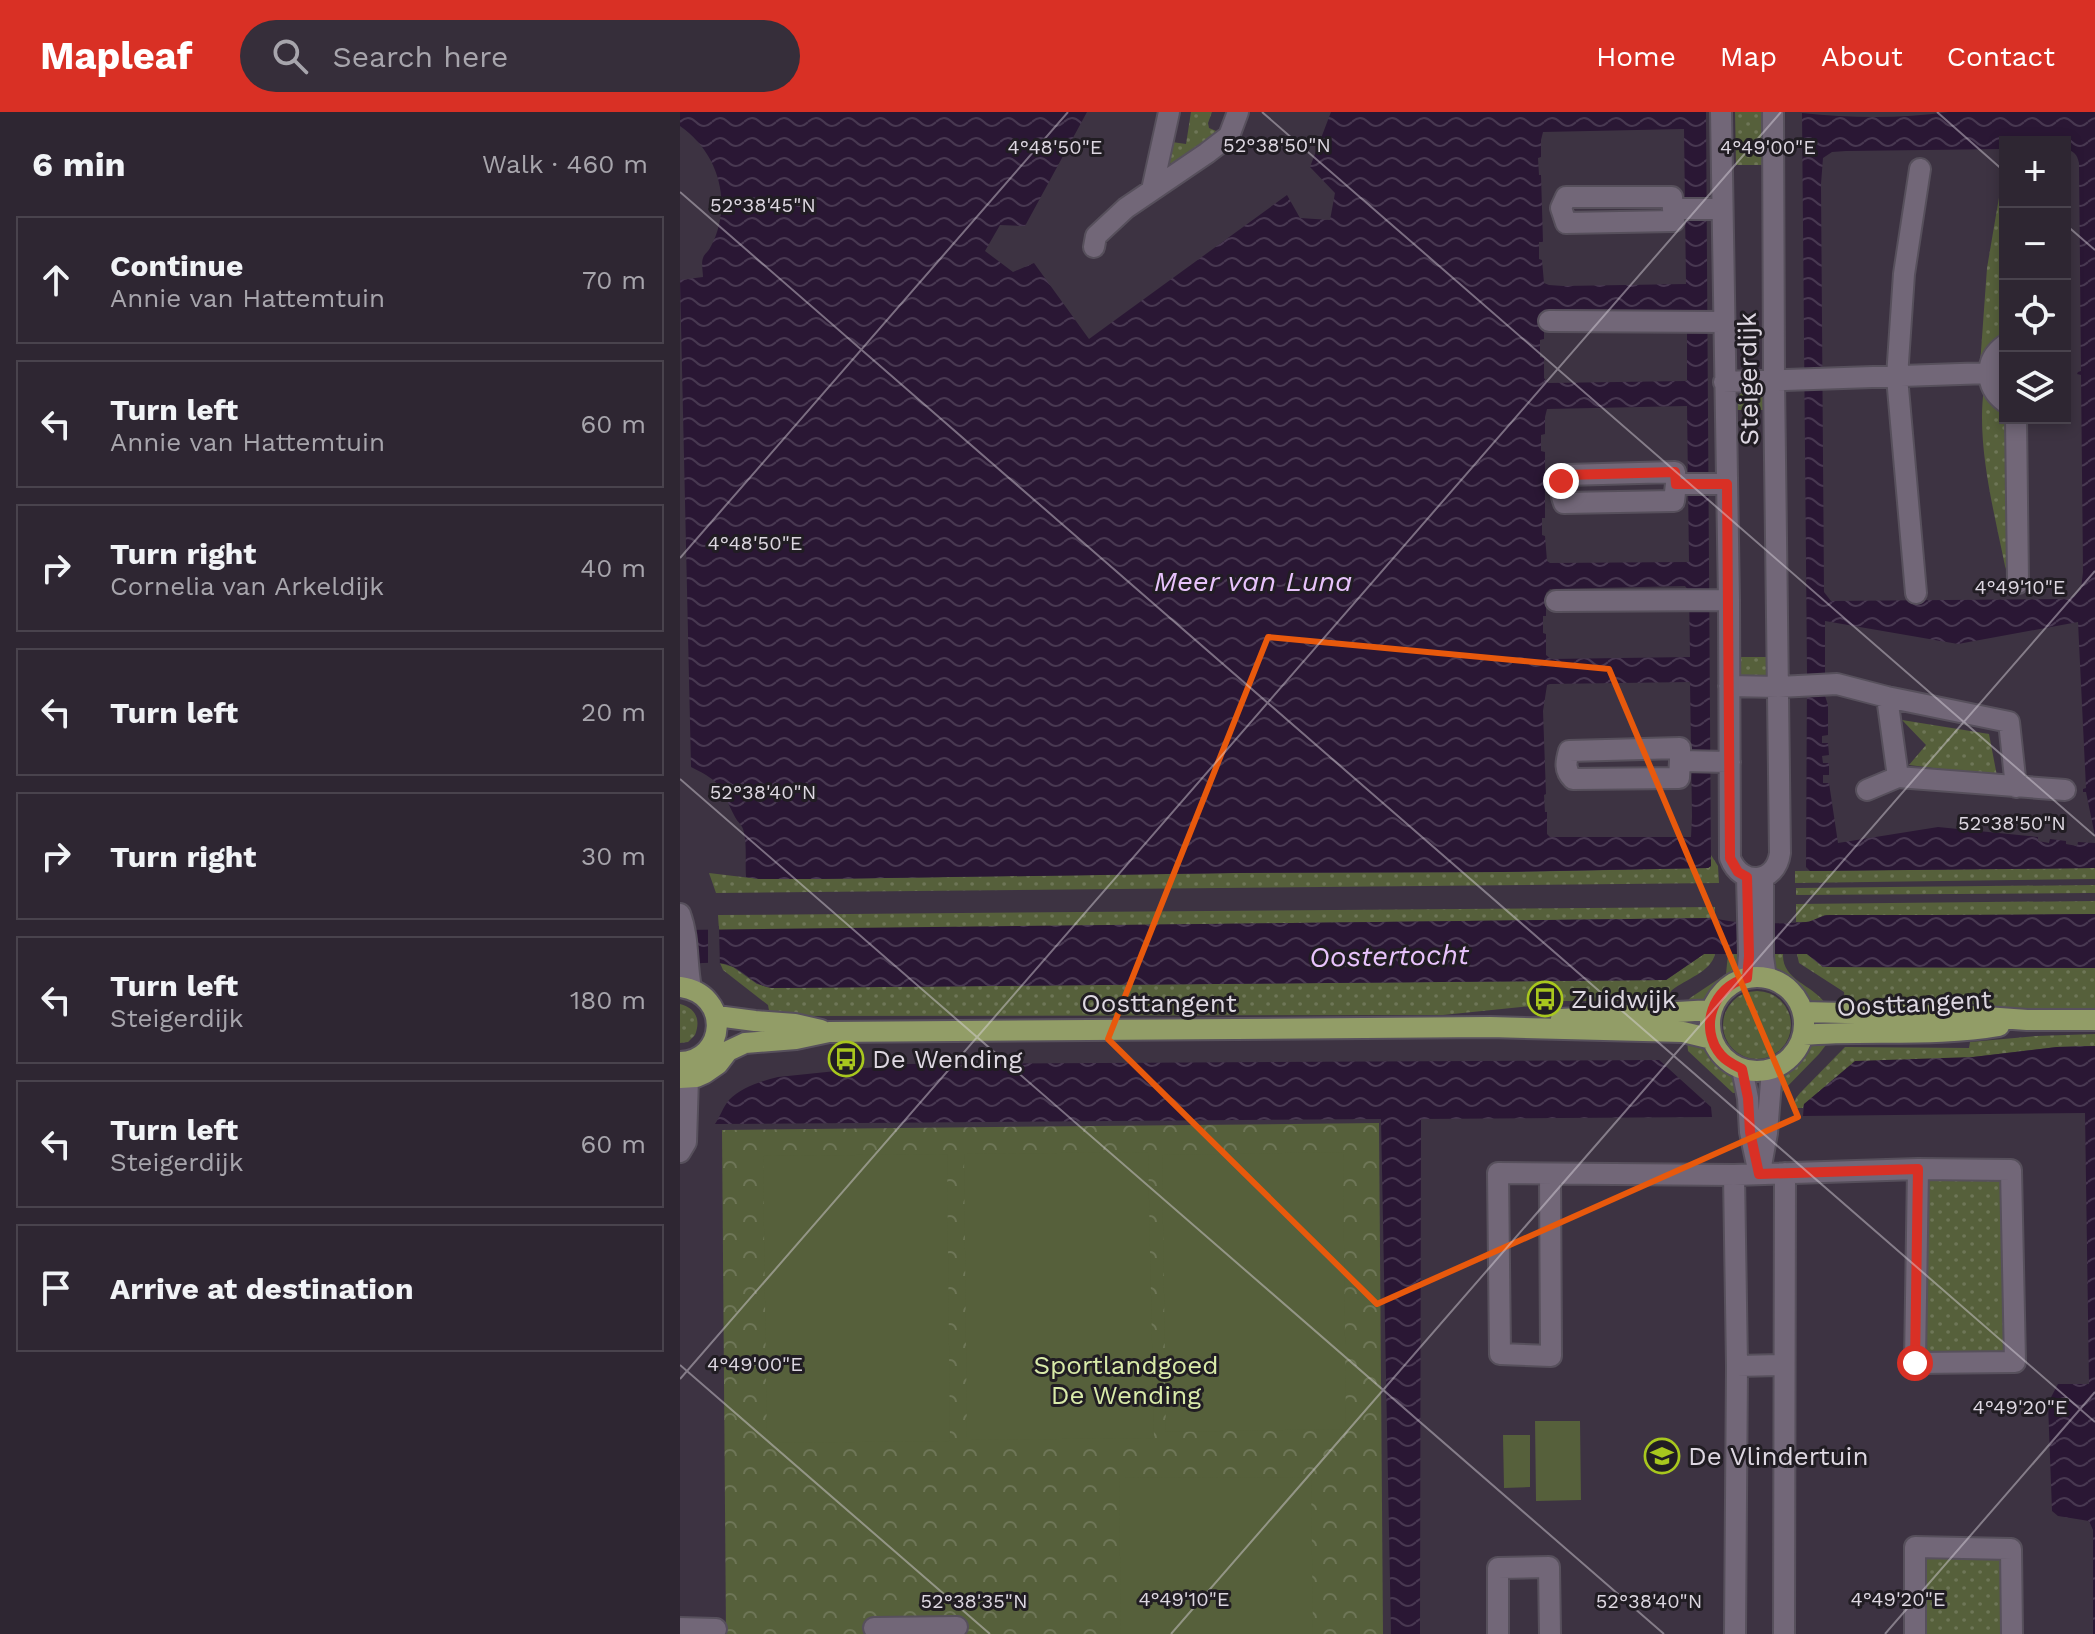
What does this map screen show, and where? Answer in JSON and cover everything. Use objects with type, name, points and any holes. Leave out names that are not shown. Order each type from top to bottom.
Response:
[{"type":"main road","points":[[1756,967],[1785,985],[1795,996],[1803,1012],[1804,1024],[1803,1035],[1795,1052],[1785,1062],[1772,1069],[1757,1071],[1729,1063],[1712,1039],[1709,1025],[1711,1010],[1718,996],[1756,967]]},
{"type":"main road","points":[[685,987],[706,998],[717,1016],[712,1043],[685,1070]]},
{"type":"main road","name":"Oosttangent","points":[[1490,1027],[1590,1016],[1711,1010]]},
{"type":"main road","name":"Oosttangent","points":[[1803,1012],[2095,1020]]},
{"type":"main road","name":"Oosttangent","points":[[717,1016],[795,1024],[829,1032]]},
{"type":"main road","name":"Oosttangent","points":[[1803,1035],[1973,1030],[2027,1020]]},
{"type":"main road","name":"Oosttangent","points":[[685,1070],[705,1073],[718,1064],[728,1051],[745,1043],[796,1039],[829,1032],[1490,1027],[1683,1032],[1712,1039]]},
{"type":"street","points":[[1152,190],[1169,112]]},
{"type":"street","points":[[1094,247],[1096,236],[1126,208],[1229,136],[1238,112]]},
{"type":"street","name":"Steigerdijk","points":[[1721,112],[1730,858],[1738,872],[1755,877],[1775,869],[1780,853],[1788,686],[1774,380],[1773,112]]},
{"type":"street","points":[[1916,593],[1897,377],[1904,274],[1920,169]]},
{"type":"street","points":[[1566,197],[1672,197],[1674,209],[1674,221],[1566,223],[1561,208],[1566,197]]},
{"type":"street","points":[[1674,209],[1722,209]]},
{"type":"street","name":"Steigerdijk","points":[[1549,321],[1724,322]]},
{"type":"street","points":[[1999,350],[1994,355],[1989,373],[1994,391],[1999,396]]},
{"type":"street","points":[[1724,382],[1989,373]]},
{"type":"street","points":[[2016,424],[2018,583]]},
{"type":"street","name":"Steigerdijk","points":[[1675,472],[1676,484],[1674,501],[1564,503],[1561,496],[1561,481],[1566,475],[1675,472]]},
{"type":"street","name":"Steigerdijk","points":[[1676,484],[1727,484]]},
{"type":"street","points":[[1556,601],[1729,600]]},
{"type":"street","points":[[1729,686],[1837,684],[2009,722],[2016,787]]},
{"type":"street","points":[[1887,697],[1898,777]]},
{"type":"street","points":[[1680,748],[1680,761],[1679,778],[1573,779],[1565,763],[1569,751],[1680,748]]},
{"type":"street","points":[[1680,761],[1730,762]]},
{"type":"street","points":[[1867,790],[1898,777],[2065,790]]},
{"type":"street","name":"Steigerdijk","points":[[1755,877],[1756,967]]},
{"type":"street","points":[[683,922],[687,966],[685,987]]},
{"type":"street","points":[[1742,1069],[1759,1174]]},
{"type":"street","points":[[1759,1174],[1767,1133],[1772,1069]]},
{"type":"street","points":[[680,1152],[686,1142],[685,1070]]},
{"type":"street","points":[[1550,1174],[1551,1356],[1500,1354],[1498,1173],[1734,1175],[1918,1169],[2011,1170],[2015,1362],[1915,1363],[1918,1169]]},
{"type":"street","points":[[1784,1634],[1785,1173]]},
{"type":"street","points":[[1734,1175],[1737,1366],[1735,1634]]},
{"type":"street","points":[[1737,1366],[1783,1365]]},
{"type":"street","points":[[1915,1634],[1915,1547],[2011,1549],[2012,1634]]},
{"type":"street","points":[[1498,1634],[1498,1568],[1549,1567],[1550,1634]]},
{"type":"street","points":[[874,1628],[957,1627]]},
{"type":"street","points":[[680,1628],[716,1629]]},
{"type":"highlighted area","points":[[1268,637],[1609,669],[1798,1117],[1377,1304],[1108,1039]]},
{"type":"green space","points":[[1191,112],[1212,112],[1209,128],[1221,133],[1177,163],[1169,163],[1172,142],[1186,144]]},
{"type":"green space","points":[[1735,112],[1762,112],[1763,165],[1736,165]]},
{"type":"green space","points":[[1999,198],[1999,342],[1989,348],[1980,365],[1987,268]]},
{"type":"green space","points":[[1984,388],[1999,404],[1999,424],[2013,424],[2010,581],[1987,477],[1982,409]]},
{"type":"green space","points":[[1746,389],[1762,393],[1766,410],[1737,410],[1739,395]]},
{"type":"green space","points":[[1739,657],[1768,657],[1768,675],[1754,679],[1740,675]]},
{"type":"green space","points":[[1902,720],[1989,734],[1997,776],[1909,765],[1926,745]]},
{"type":"green space","points":[[1711,855],[1718,866],[1719,883],[716,893],[709,873],[759,879],[819,879],[1518,872],[1708,868],[1711,866]]},
{"type":"green space","points":[[2095,868],[2095,879],[1795,883],[1795,871]]},
{"type":"green space","points":[[2095,885],[2095,893],[1796,895],[1796,888]]},
{"type":"green space","points":[[2095,901],[2095,914],[1825,915],[1809,922],[1796,922],[1796,904]]},
{"type":"green space","points":[[1715,907],[1715,918],[719,930],[718,915]]},
{"type":"green space","points":[[1704,954],[1715,954],[1709,966],[1672,990],[1667,1001],[1543,1001],[1541,1005],[1443,1015],[770,1016],[768,1005],[723,970],[720,963],[733,967],[757,984],[772,988],[1666,980]]},
{"type":"green space","points":[[1728,954],[1740,954],[1738,967],[1705,1000],[1689,1005],[1687,1002],[1690,998],[1726,974]]},
{"type":"green space","points":[[1771,954],[1783,954],[1784,963],[1792,976],[1825,1003],[1813,1005],[1778,971]]},
{"type":"green space","points":[[1797,954],[1807,954],[1823,967],[2095,968],[2095,1008],[1934,1009],[1845,1005],[1844,992],[1799,963]]},
{"type":"green space","points":[[1757,991],[1781,1001],[1791,1025],[1781,1049],[1757,1059],[1733,1049],[1723,1025],[1733,1001]]},
{"type":"green space","points":[[680,1004],[696,1015],[697,1024],[695,1035],[688,1042],[680,1043]]},
{"type":"green space","points":[[2095,1034],[2095,1046],[2057,1047],[1973,1057],[1804,1104],[1803,1108],[1793,1108],[1800,1093],[1845,1047],[1969,1048],[1970,1042]]},
{"type":"green space","points":[[1687,1041],[1713,1053],[1732,1076],[1740,1093],[1733,1093],[1688,1051]]},
{"type":"green space","points":[[1817,1042],[1826,1045],[1781,1093],[1774,1092],[1776,1078]]},
{"type":"green space","name":"Sportlandgoed De Wending","points":[[1379,1123],[1383,1634],[726,1634],[722,1130]]},
{"type":"green space","points":[[1148,1152],[1154,1438],[967,1440],[964,1154]]},
{"type":"green space","points":[[1343,1152],[1346,1429],[1166,1432],[1162,1155]]},
{"type":"green space","points":[[947,1154],[950,1441],[767,1443],[763,1156]]},
{"type":"green space","points":[[2003,1179],[2004,1355],[1926,1355],[1924,1180]]},
{"type":"green space","points":[[1535,1421],[1580,1421],[1581,1500],[1536,1501]]},
{"type":"green space","points":[[1503,1435],[1530,1435],[1530,1487],[1504,1488]]},
{"type":"green space","points":[[1311,1477],[1313,1634],[1121,1634],[1119,1478]]},
{"type":"green space","points":[[1925,1553],[2005,1553],[2006,1634],[1926,1634]]},
{"type":"water","name":"Meer van Luna","points":[[680,112],[1087,112],[1025,226],[1000,225],[985,251],[1013,272],[1034,263],[1089,339],[1287,195],[1300,218],[1330,220],[1335,193],[1310,167],[1331,112],[1706,112],[1711,866],[1502,872],[819,879],[746,877],[743,828],[720,787],[710,777],[691,767],[680,280],[703,277],[702,260],[718,228],[721,197],[709,157],[680,126]],"holes":[[[1684,129],[1686,284],[1563,286],[1544,283],[1542,260],[1539,259],[1539,242],[1543,242],[1538,158],[1541,157],[1543,132]],[[1549,309],[1684,310],[1687,315],[1687,381],[1548,383],[1544,378],[1544,358],[1540,357],[1544,314]],[[1687,406],[1689,562],[1547,561],[1545,536],[1542,535],[1545,452],[1541,451],[1547,409]],[[1685,586],[1689,591],[1690,657],[1551,659],[1546,655],[1546,634],[1543,633],[1546,593],[1550,589]],[[1690,682],[1691,837],[1550,837],[1547,834],[1543,711],[1547,685]]]},
{"type":"water","points":[[1948,112],[2095,112],[2095,836],[2086,792],[2083,792],[2086,788],[2078,622],[1958,644],[1825,621],[1828,735],[1822,736],[1822,743],[1828,743],[1829,755],[1822,756],[1823,763],[1829,763],[1829,775],[1823,775],[1823,783],[1829,783],[1838,843],[1938,827],[2038,837],[2038,841],[2066,841],[2066,844],[2077,846],[2078,842],[2095,843],[2095,868],[1810,871],[1806,867],[1802,113],[1912,116]],"holes":[[[1999,136],[2071,136],[2071,151],[2079,163],[2081,371],[2077,374],[2081,375],[2081,589],[2074,597],[2067,599],[1831,601],[1824,592],[1823,158],[1832,152],[1846,151],[1999,149]]]},
{"type":"water","name":"Oostertocht","points":[[2095,914],[2095,968],[1823,967],[1807,954],[1704,954],[1666,980],[772,988],[759,984],[726,964],[680,964],[680,930],[1715,918],[1773,923],[1806,922],[1830,915]]},
{"type":"water","points":[[2095,1046],[2093,1634],[2093,1530],[2089,1521],[2058,1516],[2052,1511],[2048,1403],[2058,1384],[2089,1384],[2085,1113],[1803,1116],[1804,1104],[1855,1061],[1973,1057],[2057,1047]]},
{"type":"water","points":[[1659,1060],[1711,1107],[1712,1117],[1421,1119],[1420,1634],[1391,1634],[1381,1119],[715,1124],[734,1096],[765,1081],[904,1064]]},
{"type":"pier","points":[[708,926],[719,926],[720,967],[708,967]]},
{"type":"place","name":"Zuidwijk","points":[[1545,999]]},
{"type":"place","name":"De Wending","points":[[846,1059]]},
{"type":"place","name":"De Vlindertuin","points":[[1662,1456]]},
{"type":"route","points":[[1561,481],[1566,475],[1675,472],[1676,484],[1727,484],[1730,858],[1738,872],[1747,877],[1749,956],[1747,978],[1728,986],[1718,996],[1711,1010],[1709,1025],[1719,1052],[1729,1063],[1742,1069],[1759,1174],[1918,1169],[1915,1363]]}]
